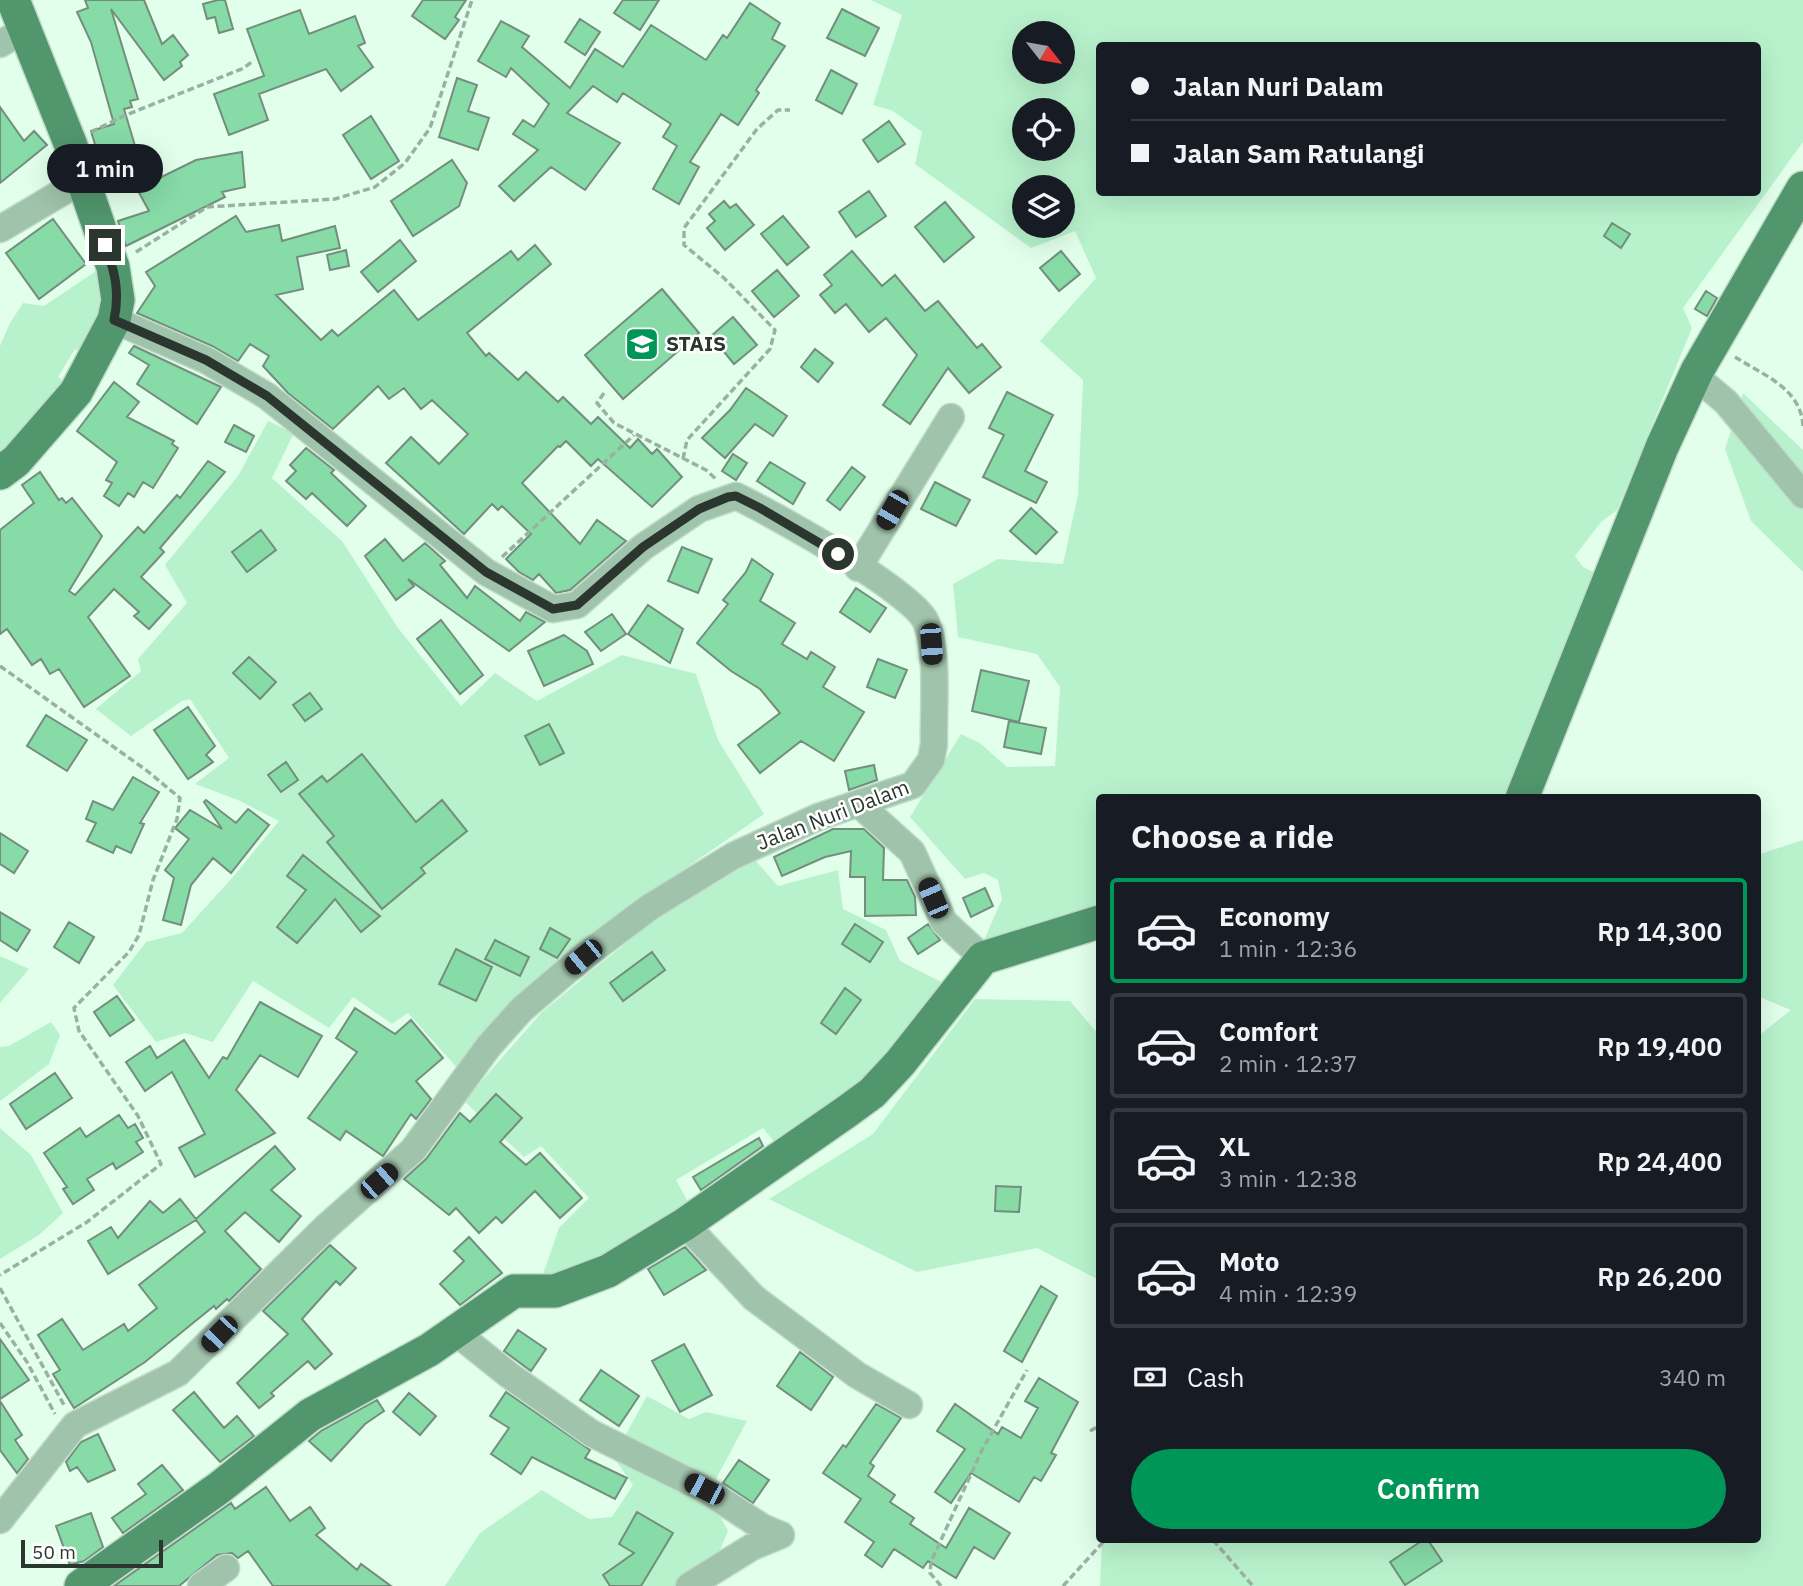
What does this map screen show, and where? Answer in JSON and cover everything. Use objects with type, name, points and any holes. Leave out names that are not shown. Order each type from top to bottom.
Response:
[{"type":"main road","points":[[0,473],[24,452],[76,392],[114,320],[118,300],[113,267],[70,143],[13,24]]},
{"type":"main road","points":[[1524,794],[1662,447],[1712,343],[1803,188]]},
{"type":"main road","points":[[81,1586],[219,1488],[310,1415],[429,1350],[514,1291],[555,1291],[579,1284],[685,1224],[872,1093],[900,1063],[983,958],[1096,923]]},
{"type":"street","points":[[0,229],[81,181]]},
{"type":"street","points":[[114,320],[206,360],[267,396],[486,572],[553,609],[566,610],[598,590],[643,547],[671,528],[707,505],[736,496]]},
{"type":"street","points":[[1695,376],[1726,402],[1803,495]]},
{"type":"street","points":[[859,568],[951,417]]},
{"type":"street","name":"Jalan Nuri Dalam","points":[[0,1520],[70,1432],[178,1373],[318,1236],[413,1150],[488,1048],[521,1010],[583,957],[650,907],[733,856],[807,821],[902,791],[917,782],[931,760],[934,744],[931,644],[925,619],[914,605],[818,541],[736,496]]},
{"type":"street","points":[[859,804],[912,852],[944,922],[983,958]]},
{"type":"street","points":[[685,1224],[754,1298],[857,1375],[909,1405]]},
{"type":"street","points":[[454,1331],[509,1376],[591,1433],[704,1489],[762,1527],[780,1535],[752,1547],[689,1586]]},
{"type":"street","points":[[201,1586],[226,1567]]},
{"type":"path","points":[[113,267],[207,207],[335,198],[375,187],[405,163],[430,128],[472,0]]},
{"type":"path","points":[[70,143],[125,115],[244,68],[254,60]]},
{"type":"path","points":[[683,459],[687,440],[770,348],[775,330],[724,278],[684,245],[684,228],[757,129],[778,110],[790,110]]},
{"type":"path","points":[[1712,343],[1788,389],[1802,414],[1803,426]]},
{"type":"path","points":[[604,393],[597,403],[614,423],[706,470],[736,496]]},
{"type":"path","points":[[486,572],[634,435]]},
{"type":"path","points":[[0,666],[146,770],[180,798],[177,819],[153,880],[139,935],[129,952],[75,1008],[79,1031],[138,1116],[161,1164],[87,1222],[0,1275]]},
{"type":"path","points":[[0,1289],[70,1432]]},
{"type":"path","points":[[0,1323],[27,1362],[55,1413],[70,1432]]},
{"type":"path","points":[[941,1586],[930,1573],[931,1562],[982,1450],[1027,1370]]},
{"type":"path","points":[[1090,1431],[1096,1428]]},
{"type":"path","points":[[1063,1586],[1102,1543]]},
{"type":"path","points":[[1216,1543],[1253,1586]]},
{"type":"green space","points":[[871,0],[1803,0],[1803,142],[1683,308],[1692,328],[1617,510],[1601,522],[1575,556],[1583,567],[1598,574],[1508,794],[1096,794],[1096,906],[982,945],[1002,899],[998,880],[984,873],[965,879],[910,817],[961,734],[980,743],[1007,767],[1055,766],[1060,687],[1037,654],[958,637],[953,584],[998,559],[1063,564],[1078,495],[1083,380],[1040,341],[1096,278],[1075,231],[1075,175],[1012,175],[1012,234],[915,164],[922,132],[893,111],[873,105],[902,15]]},
{"type":"green space","points":[[1017,238],[1057,238],[1031,248]]},
{"type":"green space","points":[[102,267],[108,286],[85,354],[75,349],[58,377],[66,383],[0,461],[0,346],[10,323],[23,303],[44,306]]},
{"type":"green space","points":[[1743,393],[1803,450],[1803,572],[1751,521],[1725,449]]},
{"type":"green space","points":[[268,421],[294,433],[272,478],[342,541],[398,628],[461,706],[495,673],[537,701],[622,655],[696,674],[718,740],[764,814],[657,888],[458,1069],[408,1013],[392,1024],[353,997],[329,1028],[253,981],[213,1042],[185,1033],[156,1042],[113,985],[146,942],[182,933],[279,821],[238,800],[195,784],[229,758],[190,699],[182,701],[131,736],[96,709],[141,671],[138,659],[187,603],[165,565],[238,476]]},
{"type":"green space","points":[[1803,840],[1803,1586],[1100,1586],[1102,1543],[1761,1543],[1761,1034],[1791,1010],[1761,998],[1761,854]]},
{"type":"green space","points":[[755,860],[778,886],[838,870],[843,909],[886,930],[900,961],[949,986],[867,1084],[779,1148],[763,1128],[676,1180],[688,1202],[579,1271],[542,1277],[559,1228],[589,1198],[541,1146],[524,1157],[464,1101],[542,1012],[654,920]]},
{"type":"green space","points":[[0,956],[29,969],[0,1003]]},
{"type":"green space","points":[[975,999],[1070,1001],[1096,1031],[1096,1278],[1037,1248],[917,1272],[769,1199],[873,1134]]},
{"type":"green space","points":[[51,1022],[60,1035],[49,1064],[0,1101],[0,1047],[9,1046]]},
{"type":"green space","points":[[0,1128],[31,1155],[63,1213],[39,1235],[0,1259]]},
{"type":"green space","points":[[647,1396],[689,1419],[706,1412],[747,1421],[708,1494],[728,1531],[705,1586],[445,1586],[480,1533],[542,1490],[589,1519],[612,1517],[633,1485],[608,1450],[626,1434]]},
{"type":"building","points":[[85,0],[144,0],[162,44],[173,35],[188,55],[180,62],[182,66],[164,80],[111,9],[138,99],[130,101],[132,107],[124,109],[136,149],[100,161],[91,131],[114,124],[91,42],[77,12],[88,8]]},
{"type":"building","points":[[225,0],[233,29],[219,33],[215,17],[207,19],[203,4]]},
{"type":"building","points":[[423,0],[466,0],[455,17],[459,20],[445,39],[412,16]]},
{"type":"building","points":[[623,0],[659,0],[640,30],[614,13]]},
{"type":"building","points":[[750,3],[780,23],[772,39],[785,46],[756,90],[759,93],[738,125],[721,114],[690,162],[699,167],[679,204],[653,189],[677,146],[663,137],[671,124],[623,93],[617,102],[593,86],[567,113],[620,143],[585,190],[551,167],[514,201],[499,186],[538,150],[513,134],[523,120],[534,127],[549,104],[511,68],[506,77],[478,61],[501,21],[529,36],[522,47],[570,88],[595,49],[623,67],[651,25],[706,60],[723,35],[727,38]]},
{"type":"building","points":[[842,9],[879,28],[865,56],[827,38]]},
{"type":"building","points":[[300,10],[309,34],[355,16],[365,43],[358,46],[373,67],[341,91],[326,69],[259,94],[268,120],[229,135],[214,94],[264,76],[247,29]]},
{"type":"building","points":[[580,19],[600,32],[585,55],[565,42]]},
{"type":"building","points":[[831,70],[857,84],[842,114],[816,100]]},
{"type":"building","points":[[457,78],[477,85],[468,111],[489,118],[478,150],[439,137]]},
{"type":"building","points":[[0,107],[24,141],[34,131],[47,145],[0,183]]},
{"type":"building","points":[[371,116],[399,161],[371,179],[343,135]]},
{"type":"building","points":[[889,121],[905,144],[878,162],[863,140]]},
{"type":"building","points":[[242,152],[245,187],[222,192],[225,197],[126,246],[118,221],[149,211],[137,189],[196,160]]},
{"type":"building","points":[[452,160],[467,183],[459,206],[413,236],[391,201]]},
{"type":"building","points":[[869,191],[886,216],[856,237],[839,212]]},
{"type":"building","points":[[724,201],[730,208],[736,204],[754,225],[725,250],[707,228],[715,221],[709,214]]},
{"type":"building","points":[[945,202],[974,237],[944,262],[915,227]]},
{"type":"building","points":[[236,216],[246,232],[279,225],[282,241],[335,226],[340,248],[297,257],[303,289],[276,295],[321,340],[332,330],[338,336],[394,290],[418,320],[511,251],[518,260],[535,245],[551,264],[467,333],[486,356],[489,353],[518,380],[526,372],[558,402],[563,397],[591,424],[598,417],[630,448],[638,439],[652,454],[657,449],[682,477],[652,507],[598,459],[591,466],[566,441],[522,483],[580,544],[597,520],[626,541],[570,590],[556,593],[539,574],[533,580],[519,572],[506,559],[531,534],[502,506],[498,510],[492,504],[464,534],[386,463],[411,437],[439,464],[468,434],[432,400],[421,409],[404,388],[389,399],[378,386],[333,429],[288,393],[263,366],[269,356],[250,344],[238,361],[212,346],[137,313],[155,286],[146,272]]},
{"type":"building","points":[[783,216],[809,247],[787,265],[761,234]]},
{"type":"building","points":[[53,219],[86,264],[39,299],[6,253]]},
{"type":"building","points":[[1612,223],[1630,234],[1621,248],[1604,236]]},
{"type":"building","points":[[400,240],[416,261],[378,292],[361,272]]},
{"type":"building","points":[[346,250],[349,266],[330,270],[327,255]]},
{"type":"building","points":[[852,251],[882,286],[895,275],[925,311],[938,301],[977,348],[982,344],[1001,367],[969,393],[948,368],[910,424],[883,405],[917,355],[886,318],[869,332],[846,304],[835,313],[820,295],[832,285],[824,275]]},
{"type":"building","points":[[1061,251],[1080,274],[1059,291],[1040,268]]},
{"type":"building","points":[[777,270],[799,296],[774,317],[752,291]]},
{"type":"building","name":"STAIS","points":[[662,289],[699,333],[623,399],[585,355]]},
{"type":"building","points":[[1706,291],[1717,298],[1707,316],[1695,309]]},
{"type":"building","points":[[733,317],[757,345],[734,364],[711,336]]},
{"type":"building","points":[[134,346],[221,387],[197,424],[137,384],[149,365],[129,353]]},
{"type":"building","points":[[815,349],[833,363],[818,382],[801,367]]},
{"type":"building","points":[[114,382],[139,402],[127,417],[174,441],[172,444],[178,448],[153,488],[143,482],[134,497],[128,493],[119,506],[104,496],[112,483],[106,480],[117,462],[77,431]]},
{"type":"building","points":[[746,388],[787,416],[773,436],[755,424],[725,458],[702,438],[730,410]]},
{"type":"building","points":[[1007,392],[1053,415],[1025,471],[1047,482],[1036,503],[983,477],[1004,435],[989,428]]},
{"type":"building","points":[[234,425],[254,436],[246,452],[225,442]]},
{"type":"building","points":[[306,448],[334,470],[331,473],[366,506],[347,526],[312,493],[306,499],[286,481],[296,471],[290,465]]},
{"type":"building","points":[[733,454],[747,463],[736,480],[722,471]]},
{"type":"building","points":[[208,461],[225,472],[160,548],[164,552],[141,577],[171,605],[149,629],[134,616],[139,612],[114,589],[88,617],[130,676],[84,707],[59,669],[50,674],[41,659],[32,665],[7,629],[0,634],[0,530],[34,503],[22,485],[40,472],[59,500],[62,498],[66,503],[72,498],[102,536],[69,591],[75,595],[138,527],[144,533],[177,495],[180,498]]},
{"type":"building","points":[[770,462],[805,483],[793,504],[757,481]]},
{"type":"building","points":[[852,467],[865,477],[840,510],[827,500]]},
{"type":"building","points":[[935,482],[970,500],[956,526],[921,509]]},
{"type":"building","points":[[1031,508],[1057,532],[1036,554],[1010,531]]},
{"type":"building","points":[[261,530],[276,550],[247,572],[232,552]]},
{"type":"building","points":[[385,539],[403,561],[425,543],[445,561],[440,565],[467,598],[475,586],[520,621],[526,612],[545,622],[509,651],[408,579],[414,586],[396,600],[365,556]]},
{"type":"building","points":[[682,547],[712,559],[698,593],[668,581]]},
{"type":"building","points":[[752,559],[773,574],[760,601],[795,623],[782,644],[807,659],[811,652],[835,667],[823,687],[864,712],[834,761],[801,741],[760,773],[738,745],[780,713],[760,689],[731,671],[697,643],[728,604],[723,600],[746,572]]},
{"type":"building","points":[[856,588],[886,608],[870,632],[840,612]]},
{"type":"building","points":[[648,605],[683,629],[670,663],[628,634]]},
{"type":"building","points":[[612,614],[626,634],[601,651],[585,632]]},
{"type":"building","points":[[441,620],[483,675],[460,694],[417,639]]},
{"type":"building","points":[[564,635],[587,651],[593,664],[544,686],[528,651]]},
{"type":"building","points":[[249,657],[276,682],[260,699],[233,673]]},
{"type":"building","points":[[878,659],[907,670],[895,698],[867,687]]},
{"type":"building","points":[[981,670],[1029,681],[1019,722],[972,711]]},
{"type":"building","points":[[310,693],[322,709],[305,721],[293,705]]},
{"type":"building","points":[[188,707],[215,746],[206,755],[213,762],[188,779],[154,730]]},
{"type":"building","points":[[46,715],[87,740],[67,771],[27,746]]},
{"type":"building","points":[[1009,721],[1046,728],[1041,754],[1004,747]]},
{"type":"building","points":[[549,724],[564,753],[540,765],[525,736]]},
{"type":"building","points":[[362,754],[416,822],[442,800],[467,831],[421,868],[425,873],[382,909],[327,842],[334,836],[299,794],[322,776],[327,782]]},
{"type":"building","points":[[286,762],[298,780],[281,792],[268,775]]},
{"type":"building","points":[[874,765],[877,780],[849,790],[845,771]]},
{"type":"building","points":[[133,777],[159,792],[140,823],[144,824],[131,853],[116,846],[113,853],[87,841],[96,823],[86,819],[93,801],[113,810]]},
{"type":"building","points":[[206,800],[236,823],[248,809],[269,825],[231,873],[213,858],[191,885],[181,925],[163,920],[174,878],[165,870],[189,839],[175,828],[190,810],[222,829],[204,802]]},
{"type":"building","points":[[833,829],[864,829],[884,848],[883,880],[907,880],[915,897],[916,915],[865,916],[865,877],[850,877],[851,851],[825,857],[782,876],[774,857]]},
{"type":"building","points":[[0,833],[28,851],[14,873],[0,864]]},
{"type":"building","points":[[303,855],[380,916],[361,932],[335,899],[297,943],[277,927],[306,890],[287,876]]},
{"type":"building","points":[[985,888],[993,906],[971,917],[963,898]]},
{"type":"building","points":[[0,912],[30,930],[17,951],[0,940]]},
{"type":"building","points":[[69,922],[94,937],[79,963],[54,947]]},
{"type":"building","points":[[855,924],[883,942],[870,962],[842,944]]},
{"type":"building","points":[[928,924],[940,940],[918,954],[908,938]]},
{"type":"building","points":[[550,928],[570,939],[557,958],[540,949]]},
{"type":"building","points":[[495,940],[529,957],[520,976],[485,959]]},
{"type":"building","points":[[456,949],[492,967],[476,1001],[439,984]]},
{"type":"building","points":[[652,952],[665,970],[623,1001],[610,983]]},
{"type":"building","points":[[845,988],[861,1000],[836,1034],[821,1023]]},
{"type":"building","points":[[117,996],[134,1020],[110,1036],[94,1012]]},
{"type":"building","points":[[260,1002],[322,1036],[298,1077],[260,1055],[236,1090],[275,1133],[195,1177],[179,1148],[205,1134],[172,1072],[145,1091],[126,1062],[150,1046],[157,1058],[184,1040],[209,1078],[223,1057],[227,1059]]},
{"type":"building","points":[[355,1008],[395,1034],[411,1020],[443,1058],[416,1081],[431,1099],[416,1119],[411,1114],[383,1156],[346,1131],[340,1140],[308,1118],[357,1052],[336,1038]]},
{"type":"building","points":[[55,1073],[72,1098],[26,1129],[10,1104]]},
{"type":"building","points":[[496,1094],[522,1118],[500,1142],[526,1165],[540,1153],[582,1198],[560,1218],[535,1191],[502,1223],[496,1217],[479,1233],[456,1208],[449,1215],[404,1179],[426,1159],[460,1113],[470,1122]]},
{"type":"building","points":[[119,1115],[128,1128],[135,1124],[143,1138],[136,1142],[143,1152],[116,1169],[113,1163],[87,1179],[94,1190],[73,1204],[63,1189],[67,1187],[44,1153],[80,1128],[86,1137]]},
{"type":"building","points":[[759,1138],[763,1146],[701,1190],[693,1177]]},
{"type":"building","points":[[275,1146],[295,1169],[271,1190],[301,1216],[279,1242],[245,1212],[225,1231],[261,1269],[229,1301],[227,1299],[216,1309],[214,1306],[145,1362],[74,1408],[53,1374],[60,1370],[38,1335],[62,1319],[83,1350],[124,1324],[128,1331],[157,1308],[139,1285],[205,1232],[196,1220],[108,1274],[88,1241],[111,1227],[118,1238],[150,1201],[163,1213],[180,1199],[196,1219]]},
{"type":"building","points":[[996,1186],[1021,1187],[1019,1212],[995,1211]]},
{"type":"building","points":[[469,1237],[502,1273],[460,1305],[440,1284],[464,1261],[454,1251]]},
{"type":"building","points":[[330,1245],[356,1268],[340,1285],[336,1281],[302,1319],[332,1354],[315,1369],[308,1361],[271,1393],[274,1396],[259,1408],[237,1383],[288,1334],[263,1311]]},
{"type":"building","points":[[685,1247],[706,1270],[664,1295],[648,1269]]},
{"type":"building","points":[[1041,1286],[1057,1296],[1022,1362],[1004,1351]]},
{"type":"building","points":[[518,1330],[546,1349],[531,1371],[504,1351]]},
{"type":"building","points":[[0,1339],[29,1380],[0,1399]]},
{"type":"building","points":[[684,1344],[712,1395],[680,1412],[652,1361]]},
{"type":"building","points":[[800,1352],[833,1377],[811,1410],[777,1386]]},
{"type":"building","points":[[601,1370],[639,1396],[619,1426],[580,1400]]},
{"type":"building","points":[[1039,1378],[1078,1402],[1051,1453],[1056,1455],[1041,1481],[1034,1477],[1019,1502],[971,1473],[951,1503],[935,1492],[965,1449],[937,1431],[955,1404],[998,1434],[1002,1427],[1021,1438],[1038,1408],[1025,1401]]},
{"type":"building","points":[[194,1392],[224,1428],[237,1416],[254,1436],[220,1462],[173,1410]]},
{"type":"building","points":[[506,1392],[590,1450],[585,1458],[627,1478],[615,1499],[532,1457],[521,1474],[491,1454],[509,1428],[490,1416]]},
{"type":"building","points":[[409,1393],[436,1416],[420,1435],[393,1412]]},
{"type":"building","points":[[377,1400],[384,1411],[365,1424],[331,1461],[309,1441],[321,1431]]},
{"type":"building","points":[[0,1401],[22,1435],[15,1440],[28,1459],[17,1473],[0,1450]]},
{"type":"building","points":[[876,1404],[901,1418],[870,1463],[874,1466],[868,1476],[895,1495],[890,1502],[914,1518],[910,1524],[946,1548],[969,1508],[1010,1533],[994,1559],[974,1547],[956,1578],[928,1561],[923,1568],[894,1549],[882,1567],[865,1555],[874,1542],[845,1522],[861,1499],[823,1473],[843,1445],[846,1447]]},
{"type":"building","points":[[98,1434],[115,1470],[88,1482],[77,1467],[70,1471],[66,1462],[81,1442]]},
{"type":"building","points":[[739,1460],[769,1480],[753,1503],[723,1483]]},
{"type":"building","points":[[162,1465],[183,1490],[123,1533],[112,1518],[146,1494],[138,1484]]},
{"type":"building","points":[[266,1487],[290,1521],[310,1507],[325,1528],[316,1535],[357,1570],[361,1564],[391,1586],[273,1586],[248,1551],[238,1558],[232,1553],[217,1555],[179,1586],[114,1586],[231,1503],[235,1509]]},
{"type":"building","points":[[637,1512],[673,1533],[641,1586],[610,1586],[603,1575],[634,1553],[619,1544]]},
{"type":"building","points":[[91,1513],[103,1547],[84,1561],[70,1565],[56,1526]]},
{"type":"building","points":[[1418,1543],[1430,1543],[1442,1561],[1405,1585],[1390,1562]]},
{"type":"place","name":"STAIS","points":[[642,344]]},
{"type":"route","points":[[105,245],[117,283],[118,300],[114,320],[206,360],[267,396],[486,572],[553,609],[566,610],[577,605],[598,590],[643,547],[699,509],[728,497],[736,496],[760,508],[838,554]]}]
